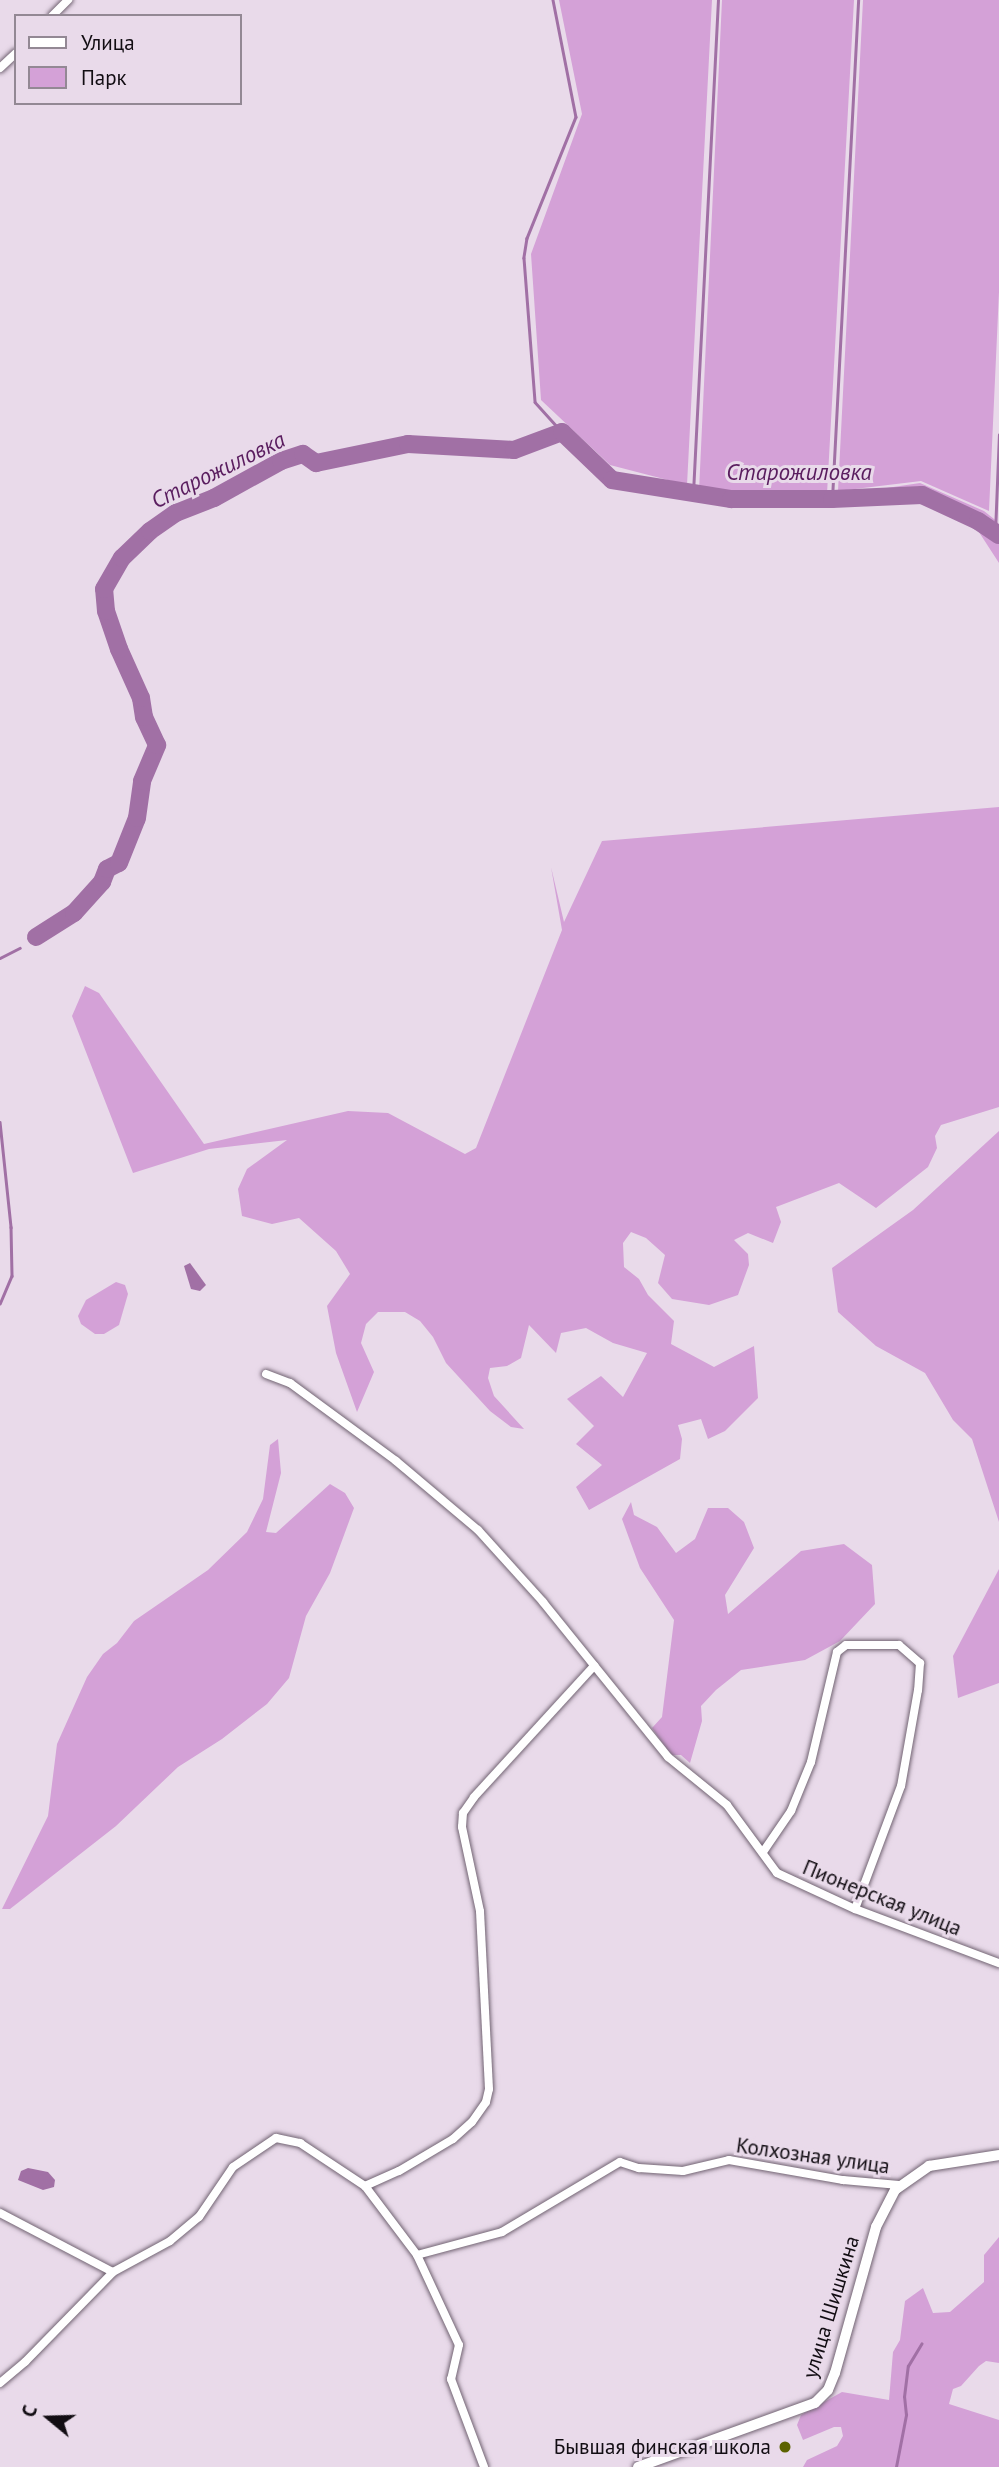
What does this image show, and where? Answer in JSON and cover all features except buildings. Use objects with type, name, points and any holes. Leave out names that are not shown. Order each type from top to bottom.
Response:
[{"type":"street","points":[[54,14],[68,0]]},
{"type":"street","points":[[0,68],[14,54]]},
{"type":"street","name":"Пионерская улица","points":[[266,1374],[301,1391],[396,1461],[478,1530],[543,1602],[668,1757],[727,1804],[777,1873],[855,1909],[999,1963]]},
{"type":"street","points":[[763,1852],[791,1811],[811,1762],[837,1653],[846,1645],[899,1645],[920,1663],[918,1690],[901,1786],[855,1909]]},
{"type":"street","points":[[365,2186],[399,2171],[453,2139],[472,2122],[486,2102],[489,2089],[480,1911],[462,1827],[463,1813],[474,1797],[594,1667]]},
{"type":"street","points":[[0,2383],[25,2362],[113,2272],[180,2233],[200,2217],[233,2167],[276,2138],[300,2143],[365,2186],[417,2255],[459,2344],[451,2379],[484,2467]]},
{"type":"street","name":"улица Шишкина","points":[[638,2467],[765,2424],[815,2403],[828,2390],[876,2227],[899,2185],[929,2166],[999,2155]]},
{"type":"street","name":"Колхозная улица","points":[[417,2255],[502,2232],[616,2163],[639,2168],[683,2171],[729,2160],[843,2180],[899,2185]]},
{"type":"street","points":[[0,2213],[113,2272]]},
{"type":"green space","points":[[559,0],[712,0],[687,485],[610,465],[541,400],[531,254],[582,114]]},
{"type":"green space","points":[[722,0],[854,0],[827,494],[819,495],[833,496],[920,483],[984,511],[999,524],[999,563],[975,526],[920,499],[790,506],[733,502],[667,490],[751,494],[699,491]]},
{"type":"green space","points":[[863,0],[999,0],[999,292],[989,511],[921,481],[838,491]]},
{"type":"green space","points":[[999,807],[999,1107],[941,1125],[935,1136],[937,1148],[928,1167],[876,1208],[839,1183],[776,1207],[781,1222],[773,1243],[748,1233],[734,1240],[748,1254],[749,1265],[738,1295],[709,1305],[672,1299],[658,1283],[665,1255],[646,1238],[631,1232],[623,1243],[624,1267],[639,1279],[648,1295],[674,1321],[671,1344],[714,1367],[754,1346],[758,1398],[725,1431],[708,1439],[701,1419],[678,1425],[682,1439],[680,1459],[589,1510],[576,1487],[602,1465],[576,1444],[594,1426],[567,1399],[601,1376],[623,1397],[647,1353],[613,1343],[586,1328],[561,1333],[556,1353],[529,1325],[521,1358],[507,1366],[490,1368],[488,1378],[494,1396],[524,1429],[511,1427],[490,1411],[446,1363],[433,1337],[420,1321],[405,1312],[378,1312],[366,1324],[361,1343],[374,1372],[357,1412],[336,1353],[327,1306],[350,1274],[336,1251],[299,1218],[272,1224],[242,1216],[238,1189],[247,1169],[287,1140],[209,1149],[133,1173],[72,1016],[85,986],[99,993],[204,1144],[348,1111],[388,1113],[465,1154],[476,1148],[562,930],[551,867],[564,922],[602,841]]},
{"type":"green space","points":[[999,1131],[999,1522],[972,1439],[953,1420],[925,1373],[876,1346],[838,1312],[832,1268],[913,1210]]},
{"type":"green space","points":[[116,1282],[125,1285],[128,1294],[119,1325],[104,1334],[95,1334],[81,1324],[78,1316],[86,1300]]},
{"type":"green space","points":[[278,1439],[281,1473],[266,1532],[276,1533],[330,1484],[345,1493],[354,1508],[330,1573],[306,1616],[289,1678],[267,1704],[222,1739],[178,1767],[116,1826],[10,1909],[2,1909],[48,1816],[57,1744],[87,1677],[103,1654],[117,1643],[134,1621],[208,1570],[247,1532],[263,1499],[270,1445]]},
{"type":"green space","points":[[631,1502],[634,1515],[657,1527],[676,1553],[695,1539],[708,1508],[728,1508],[744,1522],[754,1548],[725,1595],[728,1614],[801,1551],[844,1544],[872,1565],[875,1604],[840,1641],[805,1660],[741,1670],[701,1706],[702,1721],[690,1763],[681,1755],[671,1755],[652,1728],[662,1717],[674,1620],[640,1568],[622,1519]]},
{"type":"green space","points":[[999,1569],[999,1683],[958,1698],[953,1656]]},
{"type":"green space","points":[[999,2237],[999,2363],[986,2361],[979,2366],[961,2386],[953,2389],[949,2404],[999,2420],[999,2467],[803,2467],[807,2460],[837,2446],[843,2436],[841,2427],[834,2427],[803,2440],[797,2425],[801,2415],[842,2392],[889,2400],[893,2352],[900,2340],[905,2301],[923,2288],[933,2313],[950,2312],[984,2282],[984,2255]]},
{"type":"shaded area","points":[[190,1263],[206,1285],[200,1291],[191,1289],[184,1266]]},
{"type":"shaded area","points":[[28,2168],[48,2172],[55,2180],[54,2187],[43,2190],[18,2180],[21,2171]]},
{"type":"waterway","points":[[553,0],[576,117],[527,238],[524,258],[535,402],[562,432]]},
{"type":"waterway","points":[[693,493],[718,0]]},
{"type":"waterway","points":[[832,499],[858,0]]},
{"type":"waterway","name":"Старожиловка","points":[[36,937],[74,913],[102,882],[107,869],[119,863],[137,818],[142,781],[157,745],[144,717],[141,698],[119,649],[106,611],[104,589],[122,558],[150,531],[176,513],[214,498],[281,461],[303,454],[316,463],[408,444],[514,450],[562,432],[612,480],[731,499],[832,499],[922,495],[978,521],[999,535]]},
{"type":"waterway","points":[[995,533],[999,435]]},
{"type":"waterway","name":"Старожиловка","points":[[0,958],[20,948]]},
{"type":"waterway","name":"Старожиловка","points":[[0,1122],[11,1227],[12,1276],[0,1304]]},
{"type":"waterway","points":[[896,2467],[906,2415],[904,2397],[908,2366],[921,2344]]},
{"type":"place","name":"Бывшая финская школа","points":[[785,2447]]}]
